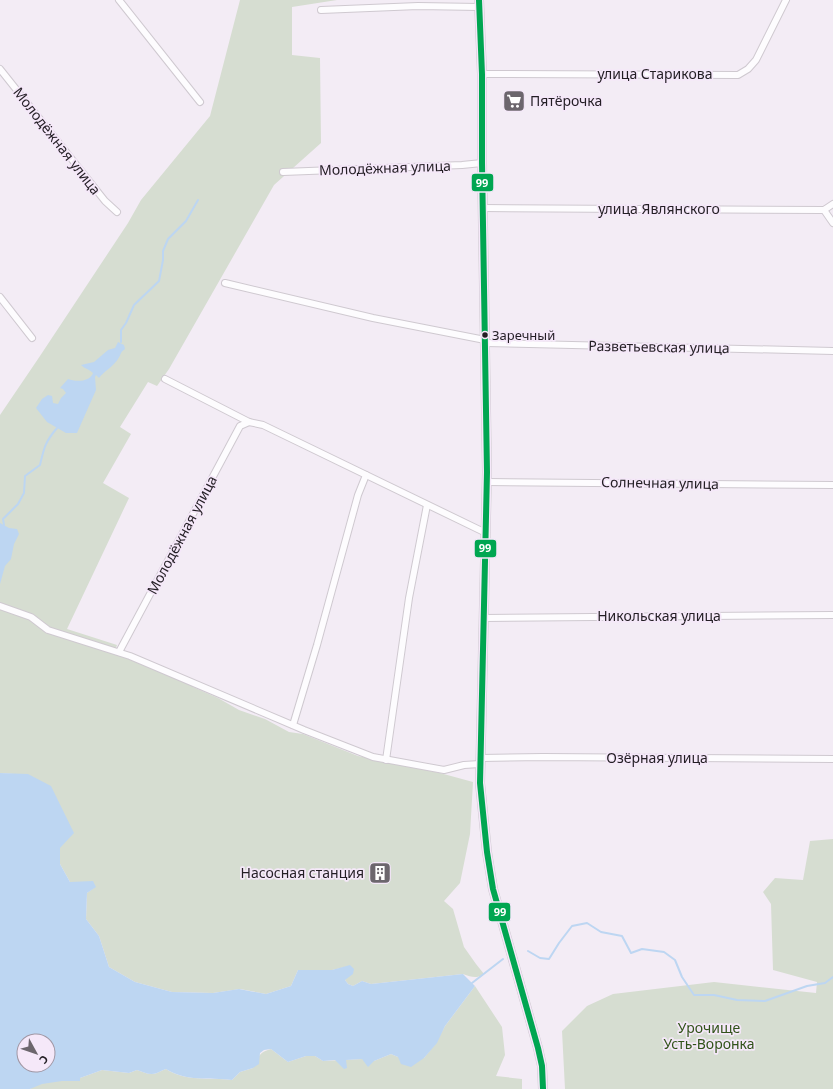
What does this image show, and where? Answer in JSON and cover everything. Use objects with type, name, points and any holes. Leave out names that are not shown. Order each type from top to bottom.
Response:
[{"type":"street","points":[[119,0],[200,102]]},
{"type":"street","name":"улица Старикова","points":[[482,74],[738,75],[748,69],[756,60],[786,0]]},
{"type":"street","points":[[321,10],[418,6],[459,7],[479,3],[482,74],[487,482],[480,761],[482,814],[493,889],[538,1048],[542,1066],[543,1089]]},
{"type":"street","name":"Молодёжная улица","points":[[0,68],[105,201],[117,212]]},
{"type":"street","name":"Молодёжная улица","points":[[283,172],[482,163]]},
{"type":"street","points":[[833,204],[824,210],[833,223]]},
{"type":"street","name":"улица Являнского","points":[[483,208],[824,210]]},
{"type":"street","name":"Разветьевская улица","points":[[225,284],[485,342],[833,351]]},
{"type":"street","points":[[0,297],[32,338]]},
{"type":"street","points":[[165,379],[249,422],[264,425],[486,533]]},
{"type":"street","name":"Молодёжная улица","points":[[119,652],[240,426],[249,422]]},
{"type":"street","points":[[293,725],[317,645],[358,495],[366,475]]},
{"type":"street","name":"Солнечная улица","points":[[487,482],[833,485]]},
{"type":"street","points":[[0,606],[32,617],[48,630],[130,656],[293,725],[372,757],[386,760],[409,598],[427,505]]},
{"type":"street","name":"Никольская улица","points":[[484,618],[833,615]]},
{"type":"street","name":"Озёрная улица","points":[[386,760],[444,770],[480,761],[551,757],[833,759]]},
{"type":"green space","points":[[240,0],[337,0],[292,7],[292,55],[320,58],[321,143],[274,185],[169,369],[157,386],[148,382],[120,427],[131,434],[103,483],[129,498],[67,629],[117,645],[114,654],[182,677],[193,687],[218,698],[239,710],[265,719],[289,732],[303,734],[358,756],[440,773],[473,782],[470,834],[460,883],[444,901],[453,909],[464,947],[484,974],[479,977],[471,977],[463,974],[371,984],[362,981],[353,986],[348,984],[345,980],[350,966],[332,970],[298,970],[291,986],[266,994],[240,989],[213,993],[172,992],[135,982],[109,967],[99,936],[86,919],[87,893],[95,887],[70,882],[60,864],[60,848],[28,775],[0,773],[0,415],[128,223],[141,200],[210,116]]},
{"type":"green space","name":"Урочище Усть-Воронка","points":[[833,839],[833,1089],[565,1089],[562,1031],[587,1006],[613,994],[714,982],[816,993],[817,982],[773,970],[771,904],[763,892],[775,878],[803,880],[810,841]]},
{"type":"green space","points":[[475,986],[502,1027],[505,1055],[496,1076],[522,1079],[522,1089],[30,1089],[48,1082],[80,1081],[80,1078],[102,1070],[129,1073],[137,1070],[152,1074],[166,1069],[181,1076],[232,1080],[240,1072],[253,1068],[259,1056],[271,1049],[288,1062],[306,1056],[315,1056],[323,1061],[362,1059],[374,1061],[391,1054],[398,1057],[424,1058],[436,1043],[445,1026]]},
{"type":"water","points":[[118,342],[124,345],[125,349],[121,352],[116,362],[99,378],[96,375],[96,390],[77,433],[66,433],[47,422],[36,408],[42,399],[48,395],[52,396],[53,403],[58,404],[66,393],[60,388],[68,379],[75,381],[86,380],[93,373],[81,365],[94,362],[108,350],[115,348]]},
{"type":"water","points":[[0,523],[9,528],[17,529],[19,534],[14,544],[11,559],[5,566],[0,584]]},
{"type":"water","points":[[0,773],[28,774],[51,786],[74,833],[60,848],[60,864],[70,882],[93,881],[96,887],[87,893],[86,919],[99,936],[109,967],[135,982],[172,992],[213,993],[239,989],[266,994],[291,986],[298,970],[332,970],[350,965],[354,969],[353,974],[345,980],[348,984],[353,986],[362,981],[371,984],[463,974],[475,986],[445,1026],[437,1043],[424,1058],[411,1067],[401,1064],[398,1057],[391,1054],[374,1061],[368,1067],[362,1059],[346,1060],[347,1068],[344,1069],[335,1060],[323,1061],[315,1056],[306,1056],[288,1062],[271,1049],[264,1050],[260,1053],[259,1064],[253,1068],[240,1072],[232,1080],[182,1076],[166,1069],[152,1074],[137,1070],[129,1073],[102,1070],[80,1078],[80,1081],[62,1081],[42,1084],[30,1089],[0,1089]]},
{"type":"waterway","points":[[121,342],[121,330],[126,323],[134,305],[159,281],[163,251],[168,239],[186,221],[198,200]]},
{"type":"waterway","points":[[4,525],[3,519],[18,504],[24,493],[25,476],[40,465],[46,445],[57,428]]},
{"type":"waterway","points":[[528,951],[540,958],[549,959],[572,926],[587,923],[601,932],[622,936],[631,953],[642,949],[664,952],[675,960],[682,977],[694,995],[714,995],[737,1000],[765,1001],[807,986],[825,983],[833,977]]},
{"type":"waterway","points":[[472,983],[503,959]]},
{"type":"transit line","name":"99","points":[[479,0],[482,74],[487,472],[480,783],[487,852],[493,889],[538,1048],[542,1066],[543,1089]]},
{"type":"place","name":"Пятёрочка","points":[[514,101]]},
{"type":"place","name":"Заречный","points":[[485,335]]},
{"type":"place","name":"Насосная станция","points":[[380,873]]}]
